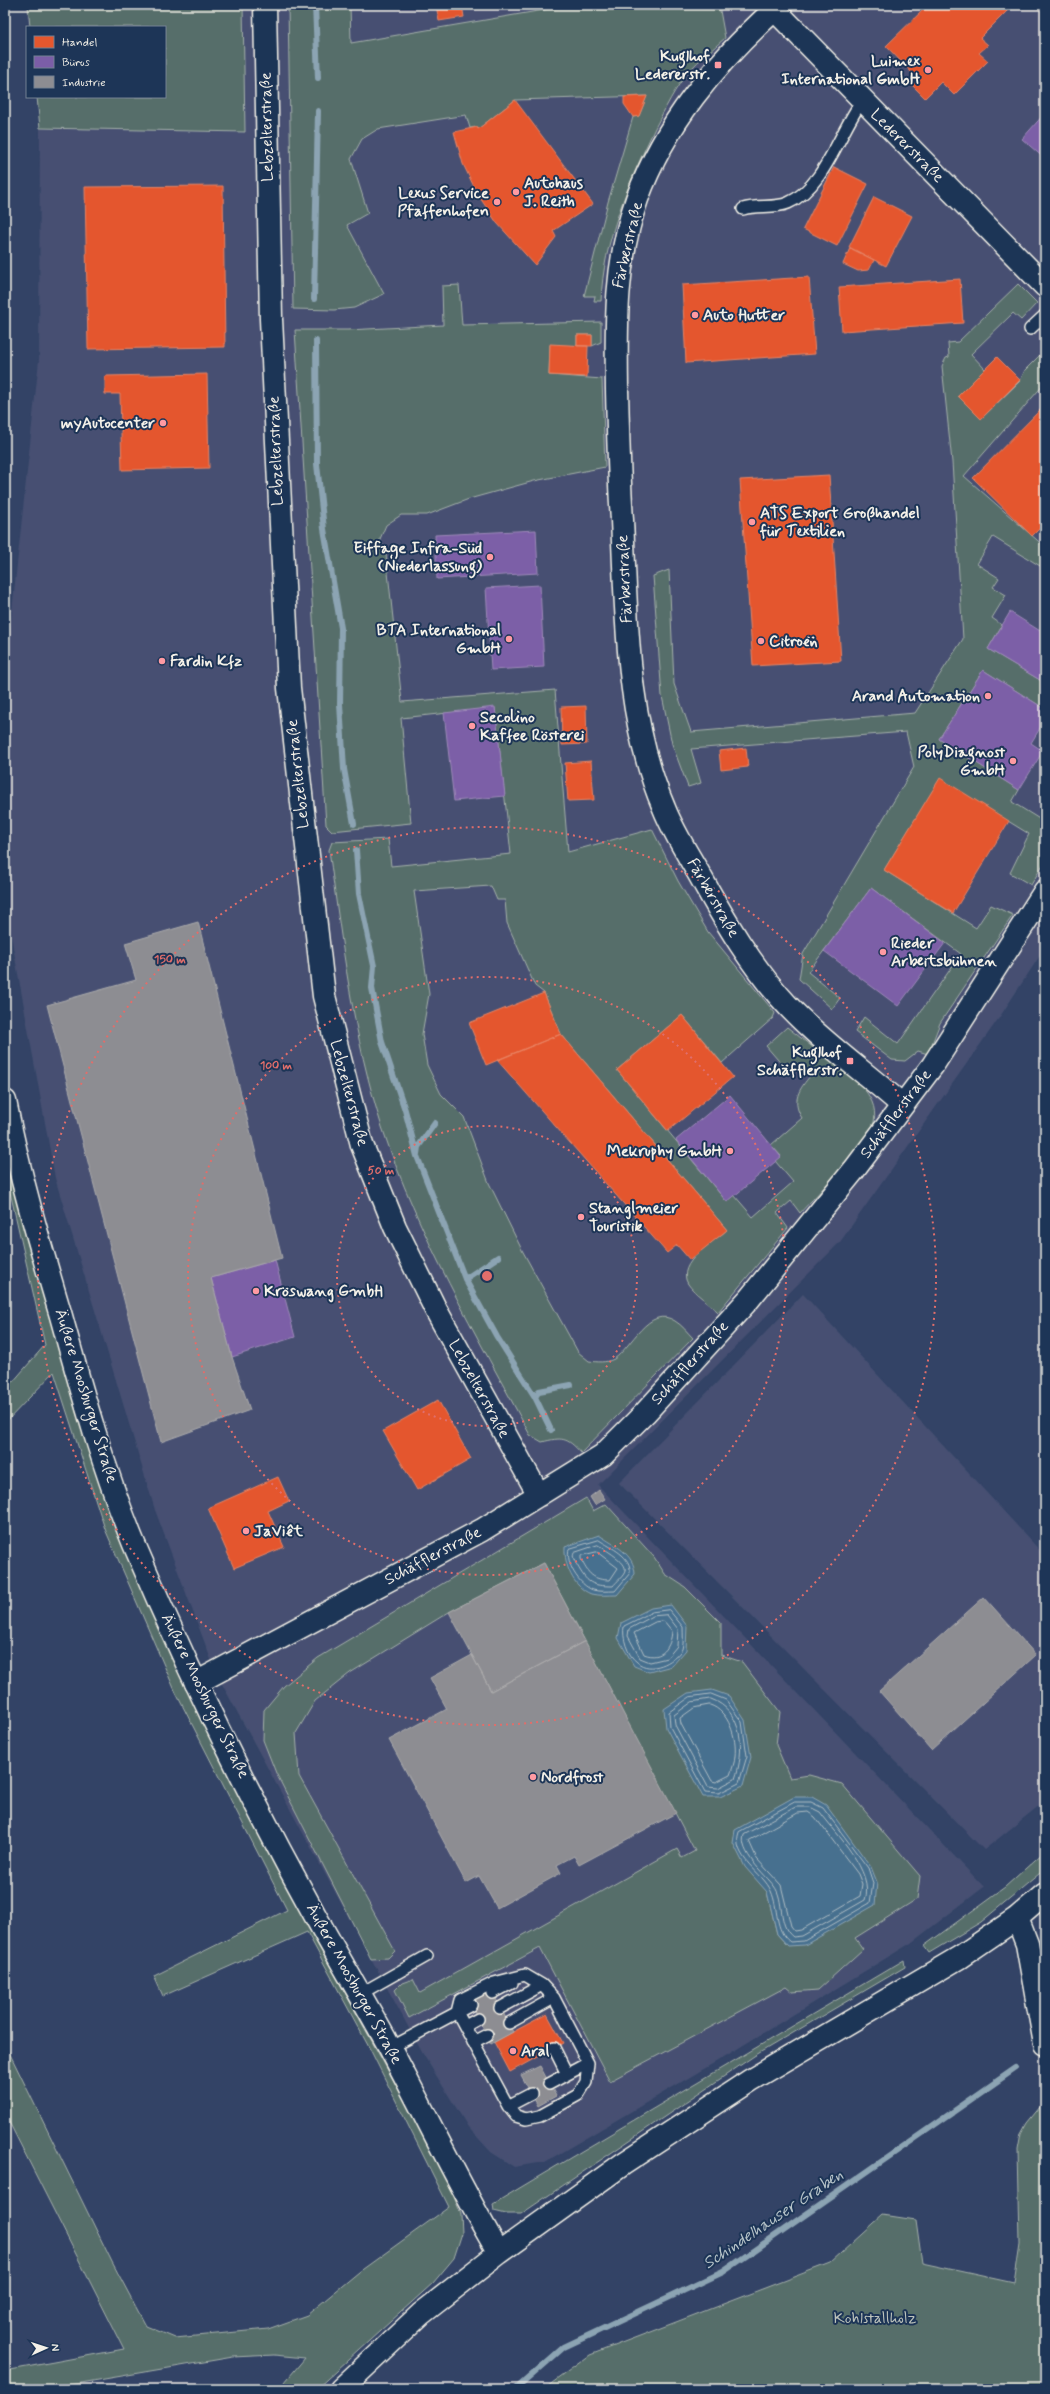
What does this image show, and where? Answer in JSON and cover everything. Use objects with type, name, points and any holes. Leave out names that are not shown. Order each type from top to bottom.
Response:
[{"type":"street","name":"Lebzelterstraße","points":[[265,5],[271,319],[288,672],[304,838],[324,996],[362,1145],[394,1227],[436,1310],[539,1495]]},
{"type":"street","name":"Ledererstraße","points":[[772,8],[1045,286]]},
{"type":"street","name":"Färberstraße","points":[[772,8],[718,65],[666,136],[637,200],[623,252],[616,312],[619,475],[630,674],[633,702],[642,739],[664,809],[718,909],[746,953],[768,984],[792,1010],[827,1043],[902,1105]]},
{"type":"street","name":"Schäfflerstraße","points":[[196,1683],[482,1530],[602,1455],[645,1413],[749,1299],[806,1231],[942,1052],[1045,891]]},
{"type":"street","name":"Äußere Moosburger Straße","points":[[5,1101],[18,1159],[83,1395],[133,1542],[196,1683],[316,1917],[390,2048],[476,2214],[499,2253]]},
{"type":"street","points":[[340,2389],[420,2314],[499,2253],[623,2164],[751,2080],[953,1961],[1018,1918],[1045,1894]]},
{"type":"street","points":[[1018,1918],[1028,1944],[1045,2044]]},
{"type":"lane","points":[[743,209],[787,203],[803,194],[819,175],[851,116],[862,101]]},
{"type":"lane","points":[[1030,329],[1045,315]]},
{"type":"lane","points":[[360,1994],[428,1956]]},
{"type":"lane","points":[[493,1993],[525,1976]]},
{"type":"lane","points":[[525,1976],[542,1985],[554,1998],[588,2063],[586,2082],[578,2095],[540,2116],[526,2119],[516,2116],[508,2106],[457,2012],[460,2000],[494,1983],[525,1976]]},
{"type":"lane","points":[[500,2008],[542,1985]]},
{"type":"lane","points":[[509,2023],[536,2014],[554,1998]]},
{"type":"lane","points":[[390,2048],[471,2005]]},
{"type":"lane","points":[[465,2026],[478,2019]]},
{"type":"lane","points":[[473,2042],[487,2035]]},
{"type":"lane","points":[[554,2048],[567,2074]]},
{"type":"lane","points":[[550,2084],[588,2063]]},
{"type":"lane","points":[[508,2106],[531,2094]]},
{"type":"shaded area","points":[[26,5],[1045,5],[1045,948],[999,1018],[840,1242],[598,1485],[984,1887],[911,1943],[714,2063],[545,2162],[514,2167],[491,2152],[468,2127],[423,2054],[216,1673],[155,1510],[55,1178],[5,902],[5,676],[39,360],[40,128],[37,98],[166,98],[166,26],[29,26]]},
{"type":"shaded area","points":[[803,1294],[1045,1556],[1045,1801],[984,1850],[619,1483]]},
{"type":"green space","points":[[28,5],[243,5],[245,132],[40,128],[37,98],[166,98],[166,26],[30,26]]},
{"type":"green space","points":[[288,5],[350,5],[351,43],[573,5],[719,5],[725,38],[689,71],[666,106],[645,148],[627,191],[612,234],[603,279],[601,301],[594,301],[595,296],[584,296],[608,202],[633,117],[639,116],[647,96],[515,100],[478,129],[476,127],[470,128],[466,115],[378,129],[362,139],[351,159],[368,213],[347,225],[384,294],[354,308],[334,310],[293,309]]},
{"type":"green space","points":[[1018,284],[1037,303],[1021,320],[1013,313],[971,354],[985,369],[958,396],[981,419],[1020,381],[1025,370],[1045,350],[1045,383],[964,476],[1045,547],[1045,569],[993,537],[977,564],[999,578],[993,587],[1006,595],[992,618],[1002,625],[988,649],[1045,683],[1045,709],[983,670],[939,739],[1019,790],[1012,802],[1041,820],[1045,814],[1045,861],[1031,885],[1010,873],[1029,834],[940,779],[884,870],[976,928],[991,905],[1013,915],[940,1023],[928,1054],[918,1051],[905,1061],[892,1060],[855,1032],[864,1017],[898,1044],[961,954],[871,888],[808,972],[840,998],[832,1009],[799,979],[803,954],[914,767],[906,732],[691,749],[701,783],[688,787],[672,744],[662,696],[653,576],[669,570],[674,684],[691,732],[915,713],[963,639],[952,462],[942,366],[946,358],[949,357],[948,343],[958,342]]},
{"type":"green space","points":[[459,285],[462,325],[601,322],[601,342],[592,346],[592,335],[577,335],[577,346],[550,345],[549,375],[602,379],[605,467],[534,481],[469,499],[427,515],[401,515],[386,525],[380,539],[386,554],[402,702],[555,690],[568,852],[652,829],[678,881],[708,932],[775,1013],[773,1018],[722,1063],[682,1015],[617,1070],[726,1201],[734,1195],[753,1217],[793,1182],[775,1161],[781,1156],[771,1145],[802,1118],[797,1106],[798,1095],[803,1085],[811,1075],[803,1065],[790,1074],[766,1046],[787,1027],[861,1085],[874,1107],[875,1117],[871,1131],[842,1168],[800,1213],[791,1201],[777,1213],[788,1228],[718,1312],[691,1288],[685,1276],[691,1261],[727,1230],[561,1034],[544,993],[535,986],[507,923],[505,900],[497,900],[491,886],[414,891],[429,994],[422,1034],[427,1065],[441,1094],[464,1117],[489,1183],[522,1250],[578,1352],[589,1361],[605,1362],[614,1359],[641,1330],[657,1318],[666,1317],[675,1321],[693,1338],[581,1453],[568,1441],[555,1439],[542,1442],[530,1435],[449,1284],[430,1245],[396,1167],[382,1127],[363,1059],[350,989],[329,850],[332,842],[388,839],[391,866],[511,854],[495,708],[401,718],[411,823],[332,831],[326,825],[295,330],[348,330],[443,325],[442,286]]},
{"type":"green space","points":[[5,1129],[120,1528],[199,1716],[300,1911],[428,2143],[446,2178],[461,2214],[462,2233],[454,2258],[433,2283],[316,2389],[279,2389],[305,2358],[274,2355],[233,2357],[46,2389],[5,2389],[5,2371],[124,2349],[5,2114],[5,2044],[112,2262],[146,2326],[175,2338],[268,2329],[307,2315],[359,2272],[449,2207],[371,2051],[307,1932],[163,1996],[154,1976],[287,1910],[176,1693],[105,1529],[54,1372],[5,1423],[5,1391],[45,1345],[5,1170]]},
{"type":"green space","points":[[586,1498],[593,1511],[606,1504],[654,1557],[665,1574],[685,1587],[721,1623],[721,1655],[742,1662],[780,1712],[776,1745],[790,1778],[809,1775],[842,1784],[920,1876],[917,1899],[855,1938],[863,1949],[818,1990],[792,1992],[786,1987],[610,2081],[540,1948],[409,2018],[395,1990],[402,1983],[413,1979],[420,1993],[677,1849],[682,1858],[695,1851],[544,1563],[449,1612],[350,1673],[315,1701],[296,1733],[299,1776],[395,1951],[388,1958],[371,1959],[276,1773],[263,1740],[264,1710],[284,1686],[318,1658]],"holes":[[[767,1892],[788,1946],[777,1934]]]},
{"type":"green space","points":[[1045,1851],[1045,1869],[981,1922],[929,1953],[924,1946],[1005,1887]]},
{"type":"green space","points":[[904,1960],[905,1967],[754,2056],[521,2214],[506,2214],[494,2211],[493,2204]]},
{"type":"green space","name":"Kohlstallholz","points":[[1045,2101],[1045,2389],[544,2389],[590,2355],[830,2263],[883,2215],[916,2220],[922,2263],[1014,2283],[1020,2243],[1018,2150],[1021,2134],[1027,2123]]},
{"type":"water","points":[[599,1535],[623,1551],[634,1567],[635,1574],[617,1595],[594,1595],[585,1591],[575,1581],[568,1568],[565,1547]]},
{"type":"water","points":[[671,1605],[687,1626],[686,1650],[672,1666],[649,1672],[634,1666],[618,1638],[621,1623],[651,1608]]},
{"type":"water","points":[[712,1690],[729,1696],[745,1720],[751,1757],[743,1786],[720,1797],[703,1797],[666,1728],[664,1709],[688,1693]]},
{"type":"water","points":[[794,1797],[812,1797],[826,1805],[871,1867],[877,1882],[875,1905],[805,1945],[788,1946],[777,1934],[767,1892],[745,1867],[733,1843],[735,1830]]},
{"type":"building: Handel","points":[[436,5],[462,5],[464,17],[439,21]]},
{"type":"building: Handel","points":[[928,5],[1003,5],[1008,10],[980,38],[988,45],[979,53],[988,61],[954,95],[941,82],[925,98],[912,85],[918,79],[886,46]]},
{"type":"building: Handel","points":[[647,96],[639,116],[633,117],[624,104],[624,97]]},
{"type":"building: Handel","points":[[515,100],[593,204],[553,231],[556,237],[535,265],[497,223],[478,195],[463,164],[454,132],[477,127],[478,129]]},
{"type":"building: Handel","points":[[834,167],[868,184],[837,246],[803,229]]},
{"type":"building: Handel","points":[[223,186],[225,347],[88,349],[85,187]]},
{"type":"building: Handel","points":[[874,197],[912,216],[886,266],[849,247]]},
{"type":"building: Handel","points":[[850,248],[874,260],[869,270],[858,271],[843,264]]},
{"type":"building: Handel","points":[[809,277],[815,354],[686,363],[682,285]]},
{"type":"building: Handel","points":[[960,279],[963,323],[842,331],[839,287]]},
{"type":"building: Handel","points":[[577,335],[592,335],[592,346],[577,346]]},
{"type":"building: Handel","points":[[550,344],[588,346],[587,377],[549,375]]},
{"type":"building: Handel","points":[[997,357],[1020,380],[981,419],[958,396]]},
{"type":"building: Handel","points":[[207,374],[209,468],[122,470],[120,394],[105,394],[105,376]]},
{"type":"building: Handel","points":[[1045,405],[1045,523],[1032,536],[973,478]]},
{"type":"building: Handel","points":[[829,475],[841,661],[753,666],[740,480]]},
{"type":"building: Handel","points":[[586,706],[587,744],[562,745],[561,707]]},
{"type":"building: Handel","points":[[746,748],[748,767],[721,770],[719,751]]},
{"type":"building: Handel","points":[[591,761],[594,800],[568,801],[565,763]]},
{"type":"building: Handel","points":[[940,778],[1009,821],[953,913],[884,870]]},
{"type":"building: Handel","points":[[544,993],[561,1034],[486,1065],[469,1023]]},
{"type":"building: Handel","points":[[682,1015],[733,1077],[668,1131],[617,1070]]},
{"type":"building: Handel","points":[[561,1034],[727,1230],[690,1260],[677,1245],[667,1253],[497,1060]]},
{"type":"building: Handel","points":[[438,1400],[471,1459],[417,1490],[383,1431]]},
{"type":"building: Handel","points":[[278,1477],[289,1501],[268,1511],[284,1547],[234,1568],[208,1508]]},
{"type":"building: Handel","name":"Aral","points":[[547,2014],[563,2043],[510,2072],[494,2042]]},
{"type":"building: Büros","points":[[1045,113],[1045,159],[1022,139]]},
{"type":"building: Büros","points":[[536,530],[538,573],[437,579],[435,535]]},
{"type":"building: Büros","points":[[540,585],[544,667],[491,670],[486,588]]},
{"type":"building: Büros","points":[[1010,612],[1045,634],[1045,683],[988,649]]},
{"type":"building: Büros","points":[[983,670],[1045,709],[1045,720],[1031,743],[1043,751],[1019,790],[939,739]]},
{"type":"building: Büros","points":[[495,707],[505,796],[454,801],[444,713]]},
{"type":"building: Büros","points":[[871,888],[945,943],[898,1006],[824,951]]},
{"type":"building: Büros","points":[[730,1095],[781,1157],[727,1202],[676,1140]]},
{"type":"building: Büros","points":[[275,1260],[295,1337],[232,1357],[211,1278]]},
{"type":"building: Industrie","points":[[198,922],[282,1258],[211,1278],[232,1357],[250,1410],[161,1442],[47,1005],[136,980],[125,943]]},
{"type":"building: Industrie","points":[[599,1490],[605,1499],[595,1505],[590,1497]]},
{"type":"building: Industrie","points":[[544,1563],[585,1641],[491,1691],[449,1612]]},
{"type":"building: Industrie","points":[[984,1597],[1036,1655],[931,1750],[879,1691]]},
{"type":"building: Industrie","name":"Nordfrost","points":[[585,1641],[676,1813],[579,1865],[574,1856],[557,1865],[561,1873],[497,1908],[479,1876],[466,1883],[389,1740],[447,1709],[430,1678],[472,1655],[491,1691]]},
{"type":"building: Industrie","points":[[491,1989],[513,2032],[491,2044],[469,2001]]},
{"type":"building: Industrie","points":[[540,2066],[556,2096],[538,2106],[521,2075]]},
{"type":"waterway","points":[[315,5],[318,78]]},
{"type":"waterway","points":[[314,299],[318,111]]},
{"type":"waterway","points":[[316,341],[317,464],[324,529],[341,628],[340,704],[344,769],[354,824]]},
{"type":"waterway","points":[[356,850],[359,894],[374,966],[372,988],[382,1042],[405,1110],[417,1156],[465,1279],[497,1337],[535,1397],[551,1430]]},
{"type":"waterway","points":[[417,1154],[418,1147],[435,1123]]},
{"type":"waterway","points":[[465,1279],[498,1257]]},
{"type":"waterway","points":[[535,1397],[539,1391],[571,1385]]},
{"type":"waterway","name":"Schindelhauser Graben","points":[[516,2389],[564,2347],[723,2272],[1016,2068]]},
{"type":"place","name":"Kuglhof Ledererstr.","points":[[718,65]]},
{"type":"place","name":"Luimex International GmbH","points":[[928,70]]},
{"type":"place","name":"Autohaus J. Reith","points":[[516,192]]},
{"type":"place","name":"Lexus Service Pfaffenhofen","points":[[497,202]]},
{"type":"place","name":"Auto Hutter","points":[[695,315]]},
{"type":"place","name":"myAutocenter","points":[[163,423]]},
{"type":"place","name":"ATS Export Großhandel für Textilien","points":[[752,522]]},
{"type":"place","name":"Eiffage Infra-Süd (Niederlassung)","points":[[490,557]]},
{"type":"place","name":"BTA International GmbH","points":[[509,639]]},
{"type":"place","name":"Citroën","points":[[761,641]]},
{"type":"place","name":"Fardin Kfz","points":[[162,661]]},
{"type":"place","name":"Arand Automation","points":[[988,696]]},
{"type":"place","name":"Secolino Kaffee Rösterei","points":[[472,726]]},
{"type":"place","name":"PolyDiagnost GmbH","points":[[1013,761]]},
{"type":"place","name":"Rieder Arbeitsbühnen","points":[[883,952]]},
{"type":"place","name":"Kuglhof Schäfflerstr.","points":[[850,1061]]},
{"type":"place","name":"Mekruphy GmbH","points":[[730,1151]]},
{"type":"place","name":"Stanglmeier Touristik","points":[[581,1217]]},
{"type":"place","name":"Kröswang GmbH","points":[[256,1291]]},
{"type":"place","name":"JaViêt","points":[[246,1531]]},
{"type":"place","name":"Nordfrost","points":[[533,1777]]},
{"type":"place","name":"Aral","points":[[513,2051]]}]
